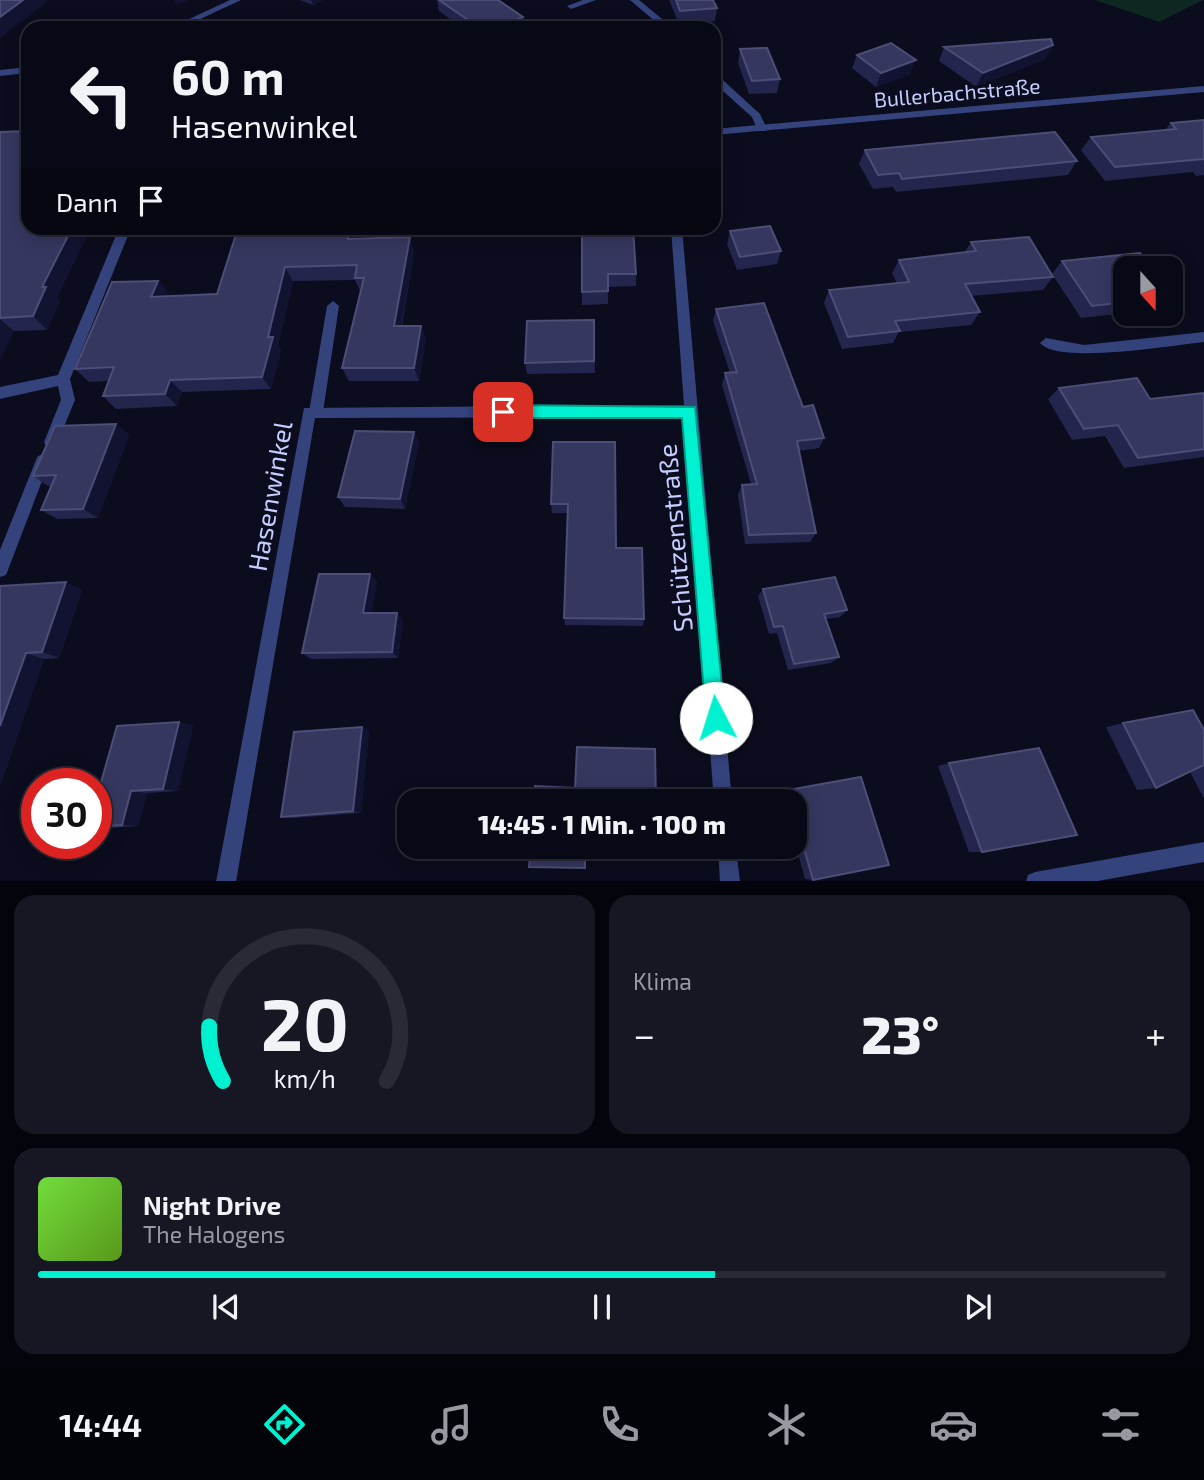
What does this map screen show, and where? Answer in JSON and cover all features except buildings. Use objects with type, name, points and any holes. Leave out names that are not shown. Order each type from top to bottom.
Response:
[{"type":"street","points":[[190,21],[237,0]]},
{"type":"street","points":[[571,6],[592,0]]},
{"type":"street","points":[[634,0],[660,21]]},
{"type":"street","points":[[0,74],[21,71]]},
{"type":"street","points":[[721,85],[756,116],[762,129]]},
{"type":"street","name":"Bullerbachstraße","points":[[721,132],[1204,89]]},
{"type":"street","points":[[0,570],[68,400],[63,379],[122,235]]},
{"type":"street","name":"Schützenstraße","points":[[677,235],[722,789]]},
{"type":"street","points":[[316,412],[333,306]]},
{"type":"street","points":[[1046,343],[1084,350],[1204,337]]},
{"type":"street","points":[[0,393],[63,379]]},
{"type":"street","name":"Hasenwinkel","points":[[226,881],[309,412],[690,411]]},
{"type":"street","points":[[1035,881],[1204,852]]},
{"type":"street","points":[[728,859],[730,881]]},
{"type":"green space","points":[[1095,0],[1203,0],[1159,22]]},
{"type":"route","points":[[503,412],[690,411],[716,718]]}]
